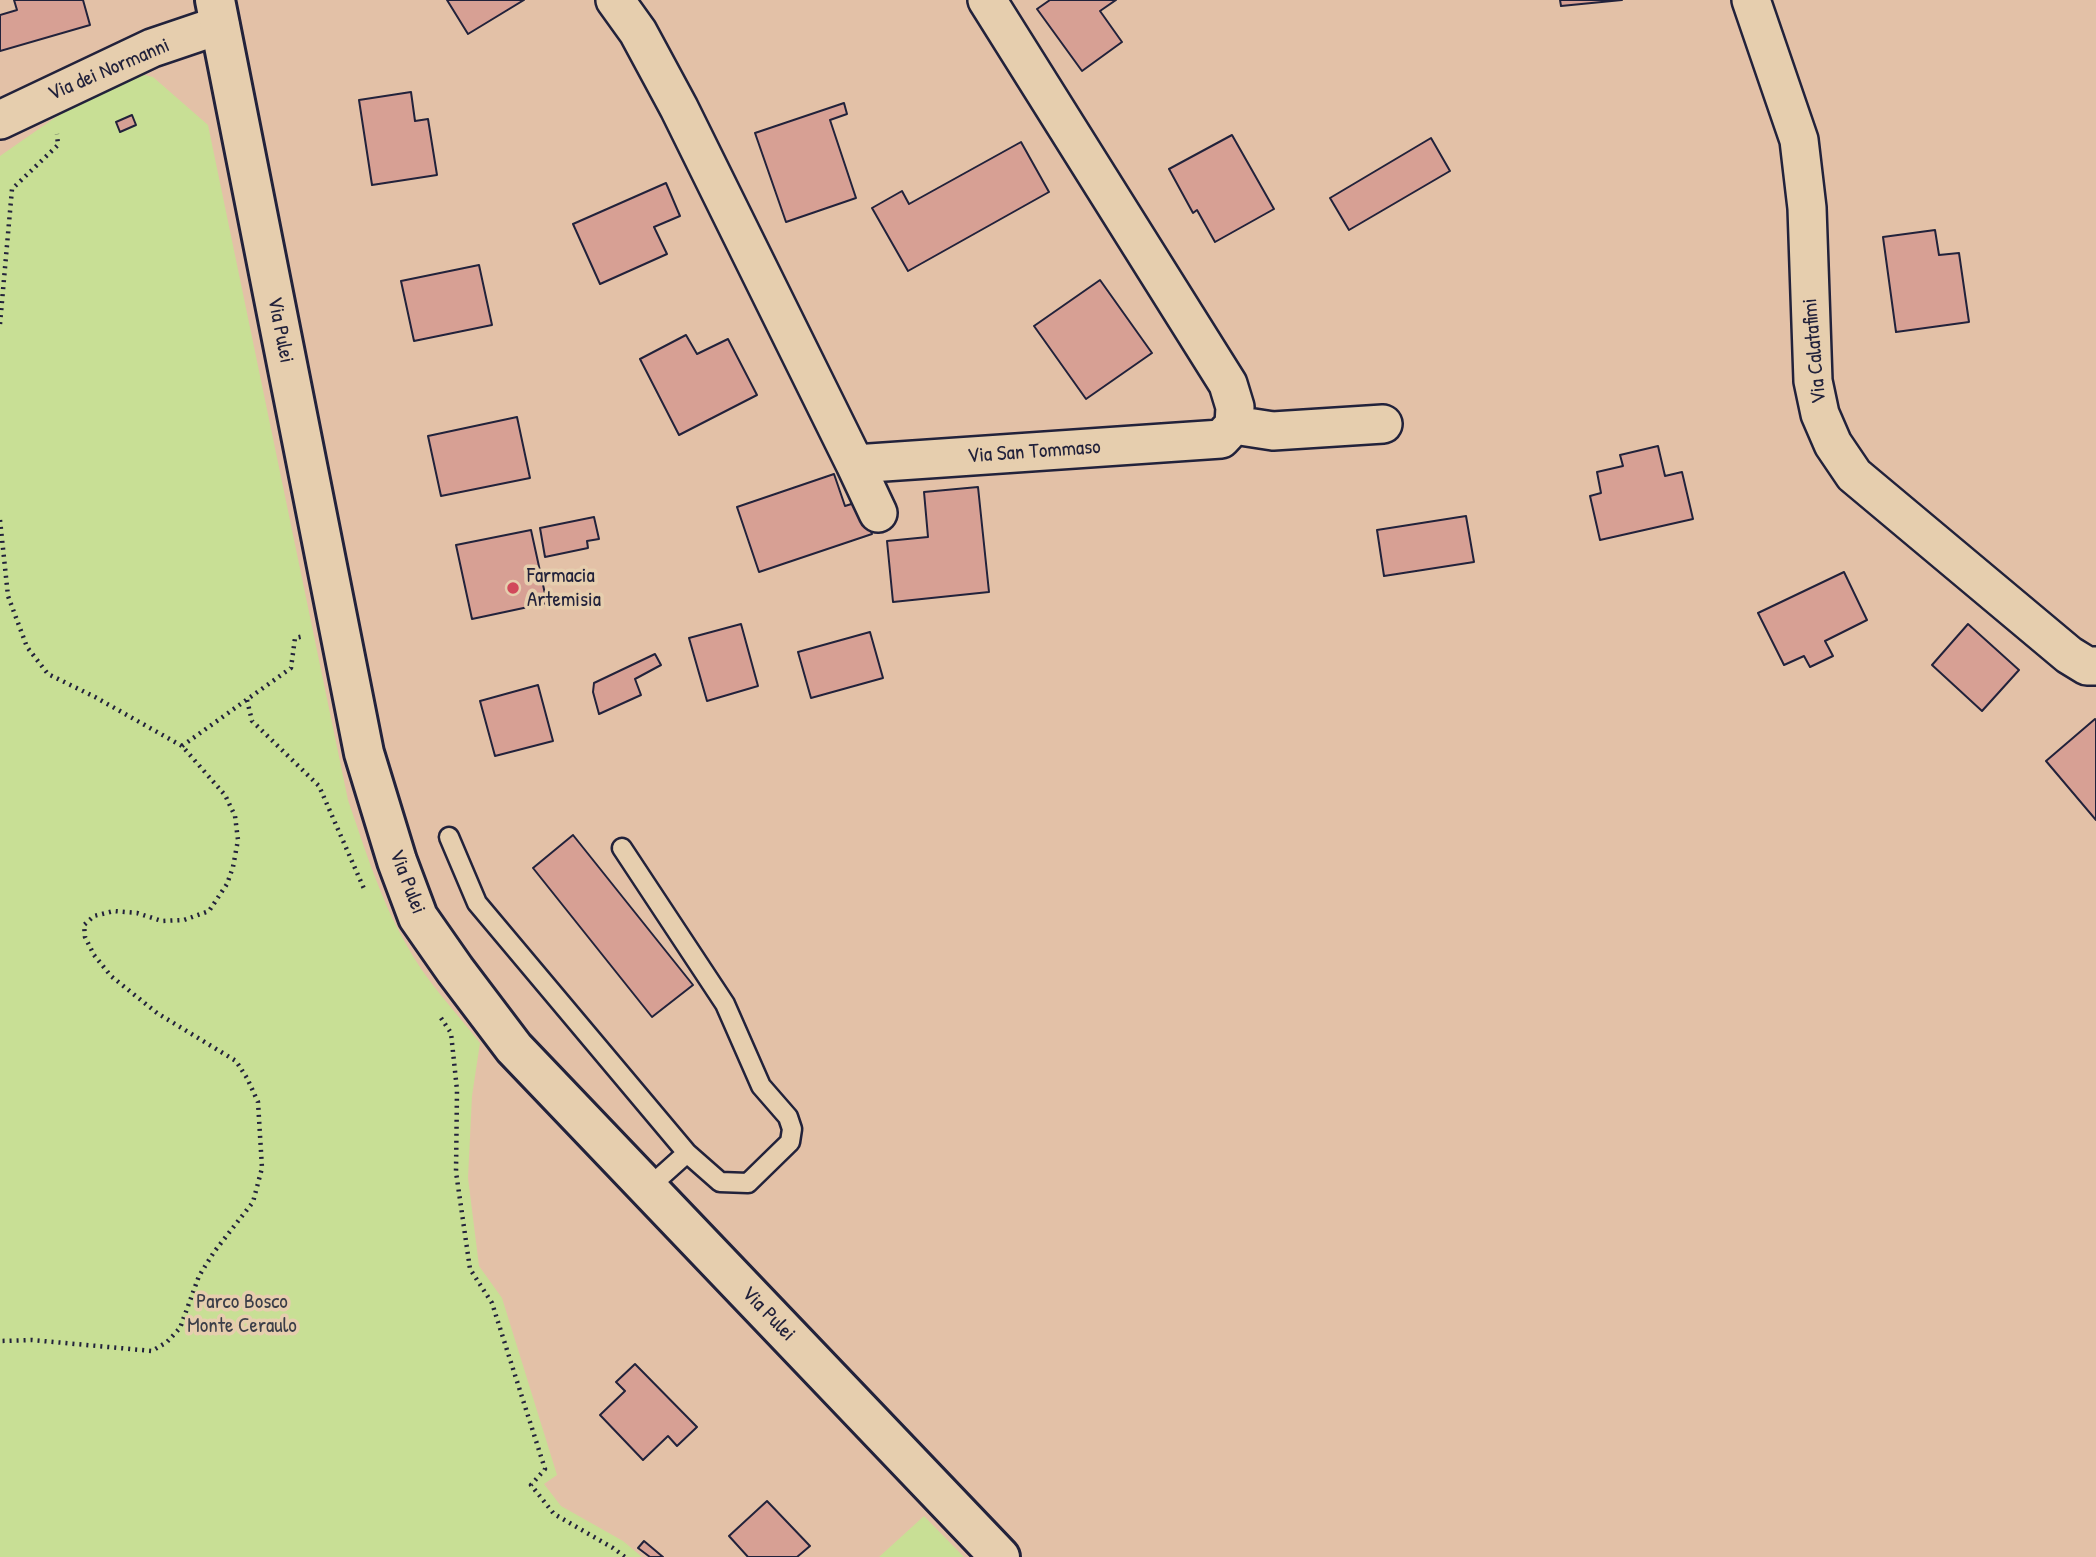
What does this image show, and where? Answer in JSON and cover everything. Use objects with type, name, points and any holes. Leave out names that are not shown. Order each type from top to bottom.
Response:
[{"type":"main road","name":"Via Pulei","points":[[218,13],[364,753],[397,860],[418,917],[514,1048],[1000,1557]]},
{"type":"street","points":[[615,0],[638,32],[679,108],[878,513]]},
{"type":"street","points":[[987,0],[1228,384],[1235,407],[1234,425],[1273,431],[1383,424]]},
{"type":"street","name":"Via Calatafimi","points":[[1751,0],[1799,140],[1807,208],[1813,381],[1820,414],[1833,444],[1854,475],[2069,655],[2087,666],[2096,666]]},
{"type":"street","name":"Via dei Normanni","points":[[0,120],[152,48],[218,13]]},
{"type":"street","name":"Via San Tommaso","points":[[855,464],[1221,439],[1234,425]]},
{"type":"lane","points":[[449,837],[477,903],[687,1153],[720,1182],[748,1183],[790,1142],[792,1129],[788,1117],[761,1086],[725,1004],[622,848]]},
{"type":"lane","points":[[648,1188],[687,1153]]},
{"type":"path","points":[[0,324],[12,189],[58,145],[56,117],[45,97]]},
{"type":"path","points":[[0,520],[8,596],[27,647],[48,674],[182,746],[225,795],[234,816],[238,840],[233,867],[227,884],[209,911],[184,920],[162,921],[137,913],[114,911],[94,916],[84,925],[85,937],[94,956],[111,976],[157,1013],[236,1061],[258,1102],[262,1168],[253,1202],[199,1276],[180,1328],[167,1342],[152,1351],[32,1340],[0,1341]]},
{"type":"path","points":[[182,746],[291,668],[295,638],[339,627]]},
{"type":"path","points":[[247,700],[252,721],[319,786],[371,903]]},
{"type":"path","points":[[435,1010],[451,1033],[457,1090],[456,1172],[470,1269],[492,1303],[545,1469],[531,1485],[554,1514],[625,1557]]},
{"type":"green space","name":"Parco Bosco Monte Ceraulo","points":[[136,73],[153,77],[208,125],[348,800],[381,892],[406,944],[431,983],[480,1043],[472,1096],[468,1178],[479,1266],[502,1298],[557,1475],[544,1484],[561,1506],[623,1541],[642,1557],[0,1557],[0,156],[56,117]]},
{"type":"green space","points":[[924,1516],[964,1557],[879,1557]]},
{"type":"building","points":[[14,0],[83,0],[90,25],[0,51],[0,15],[17,10]]},
{"type":"building","points":[[447,0],[524,0],[468,34]]},
{"type":"building","points":[[1050,0],[1116,0],[1100,11],[1122,42],[1082,71],[1037,9]]},
{"type":"building","points":[[1560,0],[1622,0],[1561,6]]},
{"type":"building","points":[[411,92],[415,121],[428,119],[437,175],[372,185],[359,100]]},
{"type":"building","points":[[844,103],[847,114],[830,120],[856,198],[786,222],[755,133]]},
{"type":"building","points":[[132,115],[136,125],[120,132],[116,122]]},
{"type":"building","points":[[1232,135],[1274,209],[1215,242],[1197,210],[1193,213],[1169,169]]},
{"type":"building","points":[[1431,138],[1450,171],[1349,230],[1330,198]]},
{"type":"building","points":[[1021,142],[1049,192],[908,271],[872,208],[902,191],[909,204]]},
{"type":"building","points":[[666,183],[680,216],[654,227],[667,254],[600,284],[573,224]]},
{"type":"building","points":[[1935,230],[1939,255],[1959,253],[1969,322],[1896,332],[1883,237]]},
{"type":"building","points":[[479,265],[492,325],[414,341],[401,281]]},
{"type":"building","points":[[1100,280],[1152,353],[1086,399],[1034,326]]},
{"type":"building","points":[[686,335],[697,354],[728,339],[757,395],[679,435],[640,359]]},
{"type":"building","points":[[517,417],[530,478],[441,496],[428,436]]},
{"type":"building","points":[[1658,446],[1665,476],[1682,472],[1693,519],[1600,540],[1590,496],[1601,493],[1597,472],[1623,466],[1620,455]]},
{"type":"building","points":[[834,474],[845,506],[861,501],[872,534],[759,572],[737,507]]},
{"type":"building","points":[[978,487],[989,592],[893,602],[887,541],[928,537],[924,492]]},
{"type":"building","points":[[1466,516],[1474,562],[1384,576],[1377,530]]},
{"type":"building","points":[[594,517],[599,539],[587,541],[588,548],[545,557],[540,528]]},
{"type":"building","points":[[531,530],[547,603],[472,619],[456,545]]},
{"type":"building","points":[[1844,572],[1867,620],[1825,641],[1833,656],[1810,667],[1804,656],[1784,665],[1758,613]]},
{"type":"building","points":[[741,624],[758,686],[707,701],[689,638]]},
{"type":"building","points":[[1968,624],[2019,670],[1982,711],[1932,665]]},
{"type":"building","points":[[870,632],[883,678],[811,698],[798,652]]},
{"type":"building","points":[[655,654],[661,665],[635,679],[641,695],[599,714],[593,692],[594,683]]},
{"type":"building","points":[[538,685],[553,741],[495,756],[480,701]]},
{"type":"building","points":[[2096,720],[2096,820],[2046,761]]},
{"type":"building","points":[[573,835],[693,985],[652,1017],[533,868]]},
{"type":"building","points":[[635,1364],[697,1427],[677,1446],[668,1436],[643,1460],[600,1415],[625,1391],[616,1382]]},
{"type":"building","points":[[767,1501],[810,1546],[797,1557],[748,1557],[729,1536]]},
{"type":"building","points":[[644,1541],[663,1557],[650,1557],[638,1548]]},
{"type":"place","name":"Farmacia Artemisia","points":[[513,588]]}]
